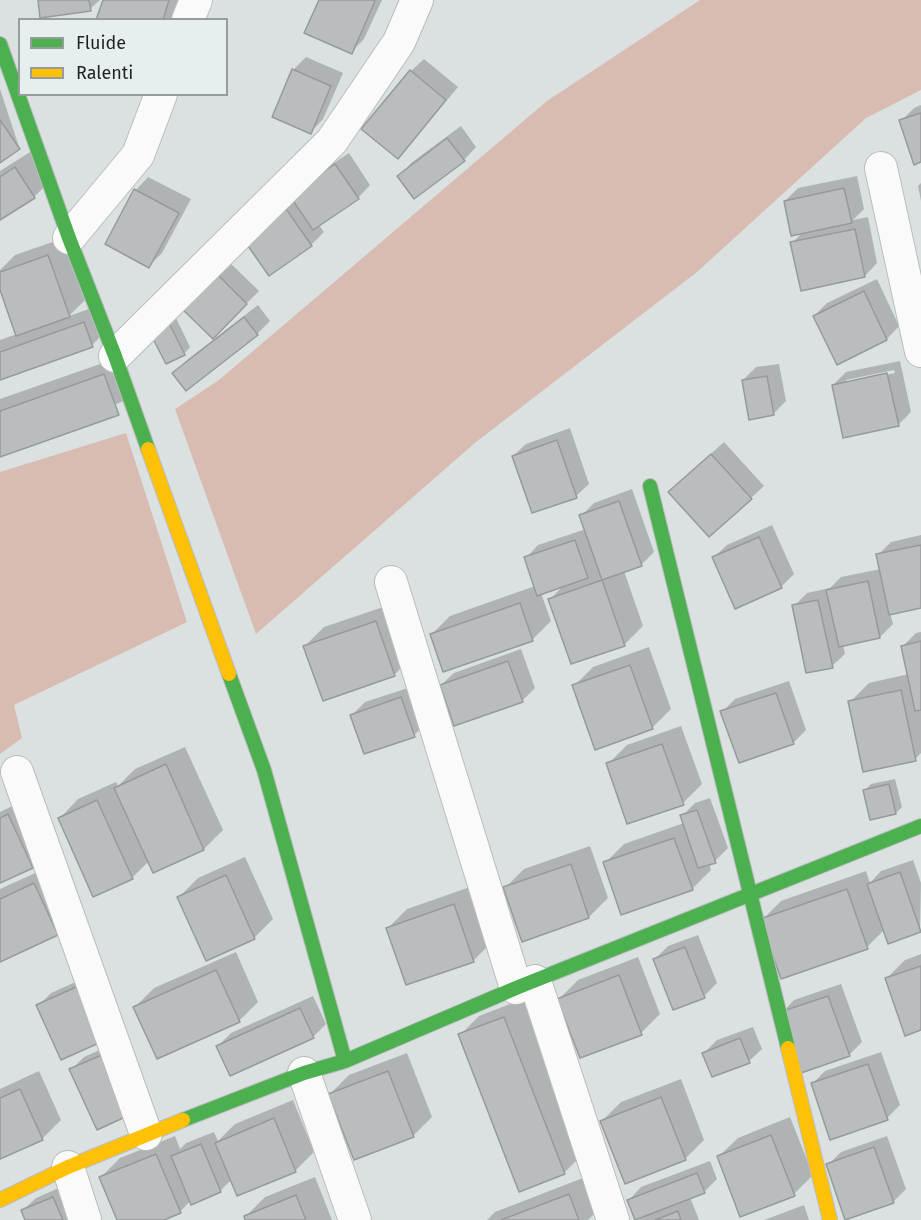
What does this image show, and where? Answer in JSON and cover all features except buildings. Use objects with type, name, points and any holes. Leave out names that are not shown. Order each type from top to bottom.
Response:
[{"type":"street","points":[[190,18],[196,0]]},
{"type":"street","points":[[115,356],[332,141],[399,42],[417,0]]},
{"type":"street","points":[[1,54],[115,356],[264,770],[345,1061]]},
{"type":"street","points":[[69,238],[138,155],[159,96]]},
{"type":"street","points":[[881,168],[921,351]]},
{"type":"street","points":[[650,486],[830,1220]]},
{"type":"street","points":[[391,582],[526,985],[613,1220]]},
{"type":"street","points":[[17,772],[146,1134]]},
{"type":"street","points":[[0,1200],[68,1167],[146,1134],[304,1073],[345,1061],[526,985],[921,826]]},
{"type":"street","points":[[304,1073],[355,1220]]},
{"type":"street","points":[[68,1167],[86,1220]]},
{"type":"shaded area","points":[[700,0],[921,0],[921,90],[866,118],[697,272],[476,442],[256,634],[175,409],[219,380],[547,101]]},
{"type":"shaded area","points":[[126,433],[187,622],[14,705],[22,738],[0,754],[0,472]]},
{"type":"traffic: fast","points":[[0,44],[18,95]]},
{"type":"traffic: fast","points":[[18,96],[148,449]]},
{"type":"traffic: fast","points":[[650,486],[788,1048]]},
{"type":"traffic: fast","points":[[229,674],[264,770],[345,1061]]},
{"type":"traffic: fast","points":[[183,1120],[304,1073],[345,1061],[516,988],[921,826]]},
{"type":"traffic: slow","points":[[148,449],[229,674]]},
{"type":"traffic: slow","points":[[788,1048],[830,1220]]},
{"type":"traffic: slow","points":[[0,1200],[68,1167],[183,1120]]}]
